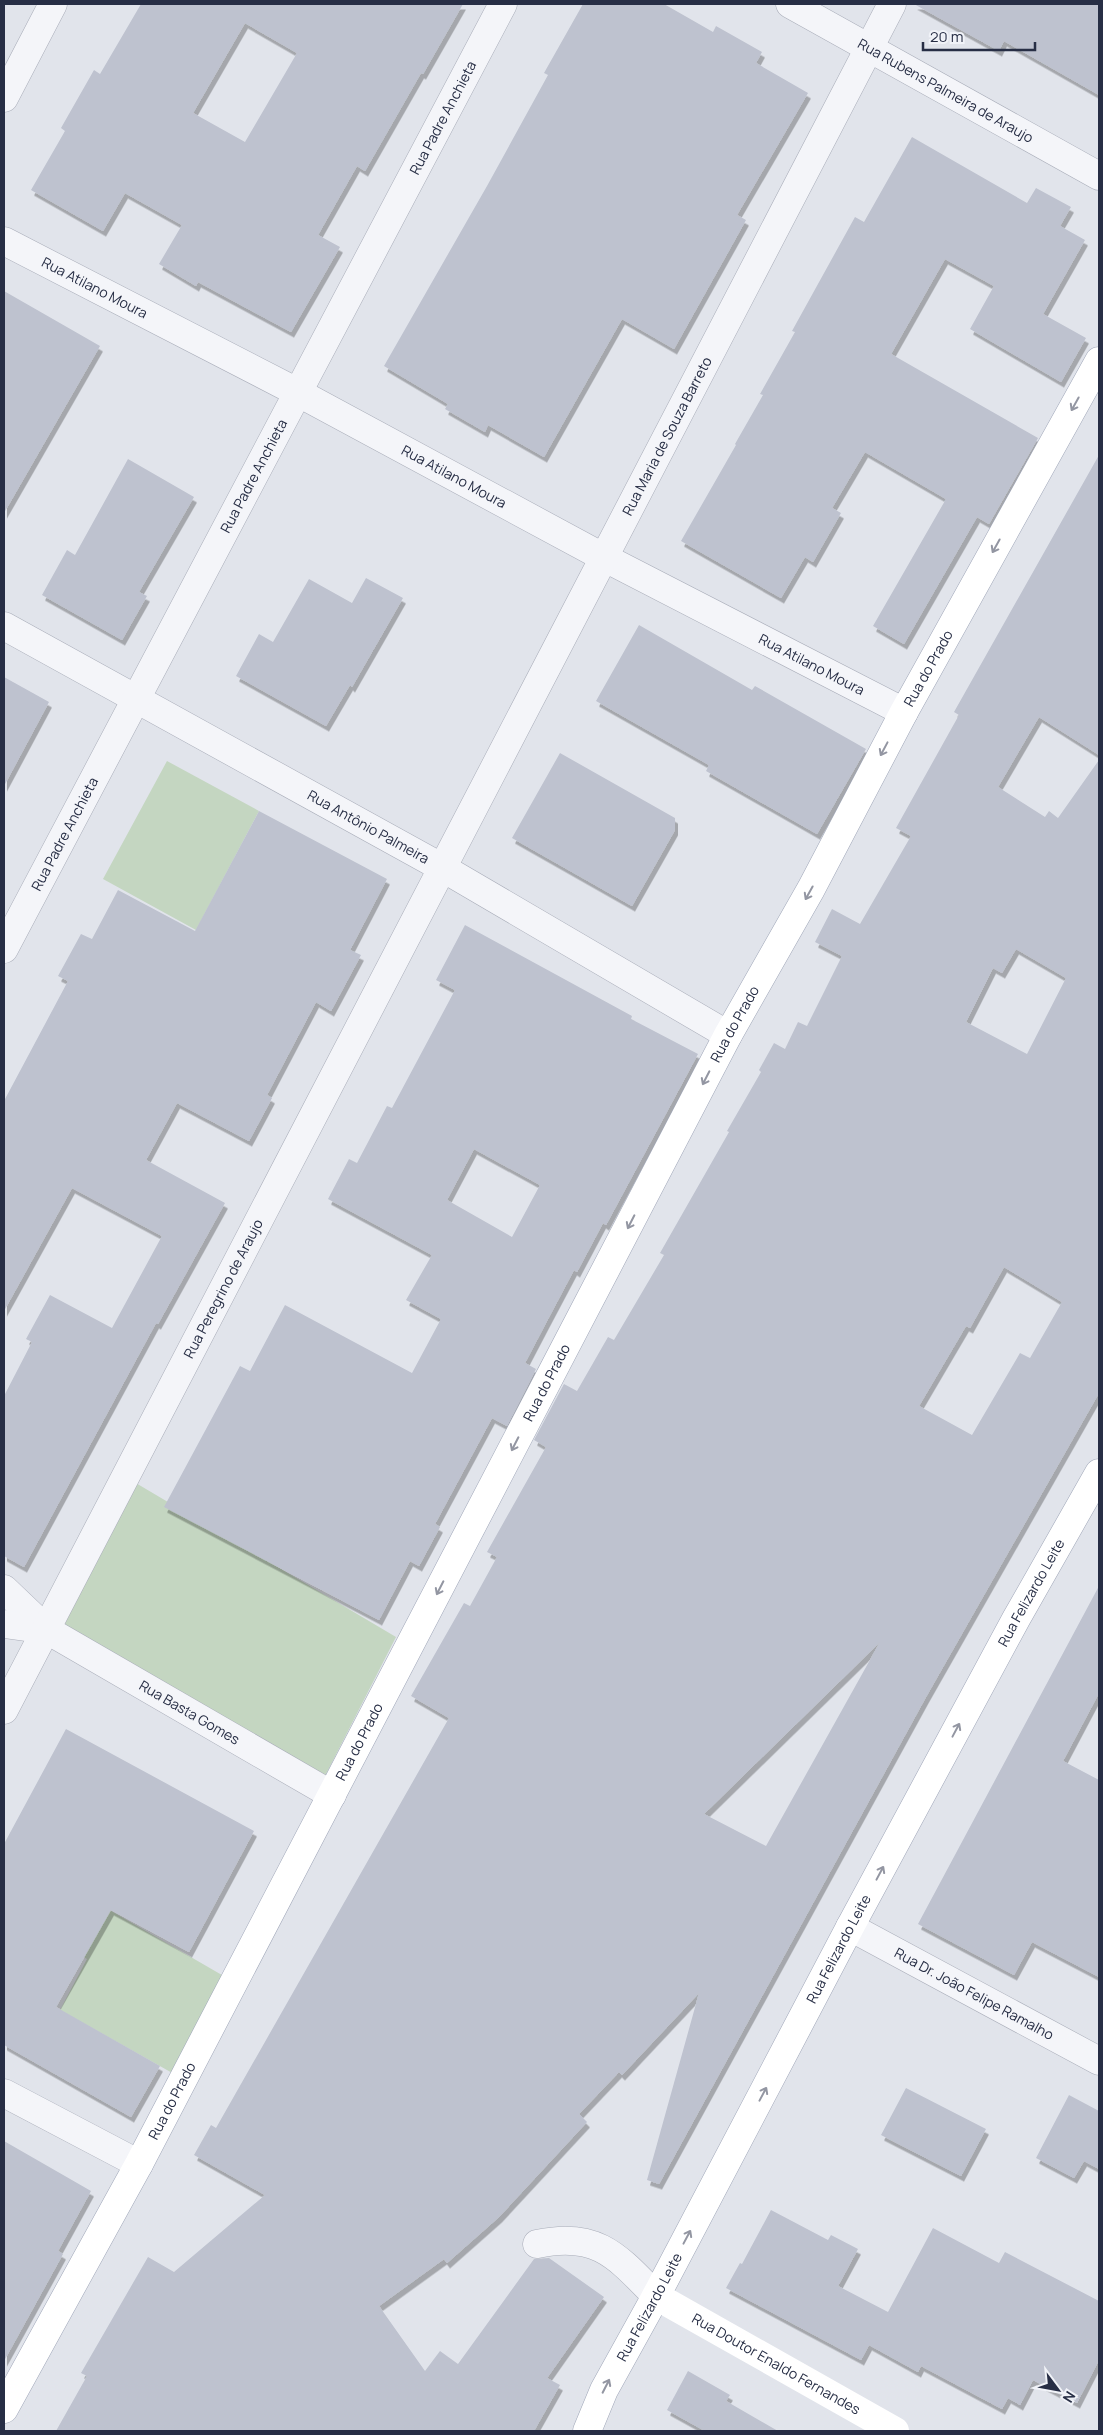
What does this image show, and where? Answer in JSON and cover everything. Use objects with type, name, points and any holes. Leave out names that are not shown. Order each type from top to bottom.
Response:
[{"type":"main road","name":"Rua do Prado","points":[[4,2409],[139,2164],[728,1035],[811,889],[904,712],[1099,361]]},
{"type":"main road","name":"Rua Felizardo Leite","points":[[587,2431],[604,2390],[656,2296],[850,1927],[1016,1619],[1099,1472]]},
{"type":"main road","name":"Rua Doutor Enaldo Fernandes","points":[[656,2296],[896,2431]]},
{"type":"street","points":[[4,98],[53,4]]},
{"type":"street","name":"Rua Padre Anchieta","points":[[4,949],[135,697],[504,4]]},
{"type":"street","name":"Rua Rubens Palmeira de Araujo","points":[[790,4],[1099,176]]},
{"type":"street","name":"Rua Maria de Souza Barreto","points":[[441,867],[892,4]]},
{"type":"street","name":"Rua Atilano Moura","points":[[4,241],[297,392],[603,557],[904,712]]},
{"type":"street","name":"Rua Antônio Palmeira","points":[[4,626],[441,867],[728,1035]]},
{"type":"street","name":"Rua Peregrino de Araujo","points":[[4,1710],[441,867]]},
{"type":"street","name":"Rua Basta Gomes","points":[[4,1589],[47,1630],[332,1795]]},
{"type":"street","name":"Rua Basta Gomes","points":[[4,1624],[47,1630]]},
{"type":"street","name":"Rua Dr. João Felipe Ramalho","points":[[850,1927],[1099,2061]]},
{"type":"street","points":[[4,2093],[139,2164]]},
{"type":"street","points":[[537,2244],[559,2239],[582,2240],[602,2249],[624,2264],[656,2296]]},
{"type":"green space","points":[[167,761],[259,811],[196,930],[103,879]]},
{"type":"green space","points":[[124,1476],[396,1637],[324,1778],[47,1630]]},
{"type":"green space","points":[[4,1849],[234,1982],[183,2079],[60,2010],[87,1959],[4,1913]]},
{"type":"building","points":[[141,4],[463,4],[365,171],[357,166],[318,235],[340,247],[291,332],[198,282],[196,286],[159,264],[182,225],[125,193],[103,231],[31,190],[65,131],[61,128],[94,70],[100,74]],"holes":[[[245,23],[297,53],[245,142],[193,113]]]},
{"type":"building","points":[[583,4],[664,4],[713,32],[716,26],[762,52],[756,63],[808,93],[737,215],[746,220],[674,349],[622,319],[544,457],[488,425],[485,432],[445,409],[448,404],[384,366],[487,186],[548,75],[544,73]]},
{"type":"building","points":[[914,4],[1099,4],[1099,95],[1004,41],[999,51]]},
{"type":"building","points":[[912,137],[1027,203],[1036,188],[1071,207],[1060,226],[1085,240],[1043,314],[1086,338],[1061,382],[970,329],[994,286],[945,259],[891,354],[1038,438],[989,524],[977,517],[904,644],[873,626],[946,499],[865,452],[832,508],[841,513],[813,562],[805,557],[781,598],[681,541],[763,395],[760,394],[795,332],[792,331],[855,217],[864,222]]},
{"type":"building","points":[[4,291],[100,346],[4,513]]},
{"type":"building","points":[[1099,455],[1099,755],[1039,717],[998,787],[1045,817],[1049,811],[1058,818],[1099,760],[1099,1393],[926,1697],[659,2184],[647,2180],[699,1993],[622,2075],[619,2072],[579,2114],[587,2122],[499,2217],[447,2263],[444,2259],[379,2306],[425,2371],[440,2351],[458,2364],[534,2259],[549,2258],[604,2297],[547,2378],[560,2385],[534,2431],[56,2431],[87,2376],[81,2373],[148,2257],[174,2272],[265,2195],[194,2155],[211,2125],[216,2128],[449,1718],[411,1696],[464,1603],[470,1606],[497,1557],[487,1552],[546,1447],[534,1440],[564,1384],[577,1391],[608,1337],[614,1340],[664,1255],[660,1253],[729,1132],[727,1131],[761,1072],[759,1070],[774,1043],[785,1049],[798,1022],[807,1026],[842,956],[815,942],[832,909],[860,924],[911,836],[896,828],[959,715],[954,712]],"holes":[[[1016,949],[1066,978],[1027,1054],[966,1022],[993,968],[1002,973]],[[1004,1267],[1062,1302],[1030,1358],[1020,1353],[972,1435],[919,1406],[966,1326],[970,1328]],[[880,1642],[766,1846],[704,1814]]]},
{"type":"building","points":[[128,459],[194,497],[139,592],[147,596],[122,640],[42,595],[67,550],[75,555]]},
{"type":"building","points":[[366,578],[403,598],[352,687],[350,685],[326,726],[236,676],[259,634],[273,642],[309,579],[352,603]]},
{"type":"building","points":[[639,625],[752,690],[755,686],[866,749],[817,834],[706,771],[709,765],[596,701]]},
{"type":"building","points":[[4,677],[49,702],[4,786]]},
{"type":"building","points":[[560,753],[675,818],[675,830],[632,906],[512,838]]},
{"type":"building","points":[[259,811],[387,879],[350,950],[361,955],[331,1011],[316,1002],[267,1095],[272,1098],[249,1141],[177,1103],[146,1160],[225,1203],[158,1324],[156,1323],[24,1567],[4,1556],[4,1396],[32,1342],[26,1339],[50,1295],[112,1328],[162,1236],[72,1188],[4,1311],[4,1101],[68,981],[58,976],[81,934],[92,939],[118,890],[195,931]]},
{"type":"building","points":[[465,925],[632,1016],[631,1019],[698,1054],[606,1225],[603,1223],[577,1272],[574,1270],[525,1363],[536,1369],[507,1426],[492,1418],[435,1524],[440,1527],[419,1566],[410,1561],[379,1620],[164,1507],[240,1366],[250,1371],[285,1305],[412,1373],[441,1319],[406,1300],[432,1255],[328,1199],[349,1159],[357,1163],[387,1106],[392,1108],[455,990],[436,980]],"holes":[[[474,1149],[540,1185],[512,1237],[447,1200]]]},
{"type":"building","points":[[1099,1586],[1099,1693],[1063,1761],[1099,1780],[1099,1977],[1032,1942],[1014,1975],[918,1924]]},
{"type":"building","points":[[66,1729],[254,1831],[189,1952],[111,1910],[56,2007],[160,2066],[131,2117],[4,2045],[4,1844]]},
{"type":"building","points":[[906,2088],[986,2129],[961,2176],[881,2135]]},
{"type":"building","points":[[1069,2095],[1099,2111],[1099,2169],[1084,2161],[1074,2178],[1036,2158]]},
{"type":"building","points":[[4,2141],[91,2191],[58,2251],[63,2254],[4,2361]]},
{"type":"building","points":[[771,2210],[828,2240],[831,2235],[858,2249],[838,2286],[888,2312],[933,2228],[999,2263],[1005,2252],[1099,2301],[1099,2360],[1077,2403],[1033,2380],[1020,2405],[1008,2398],[1002,2409],[921,2366],[918,2372],[869,2345],[861,2360],[726,2288],[740,2263],[742,2264]]},
{"type":"building","points":[[688,2371],[730,2395],[726,2401],[778,2431],[705,2431],[667,2410]]}]
